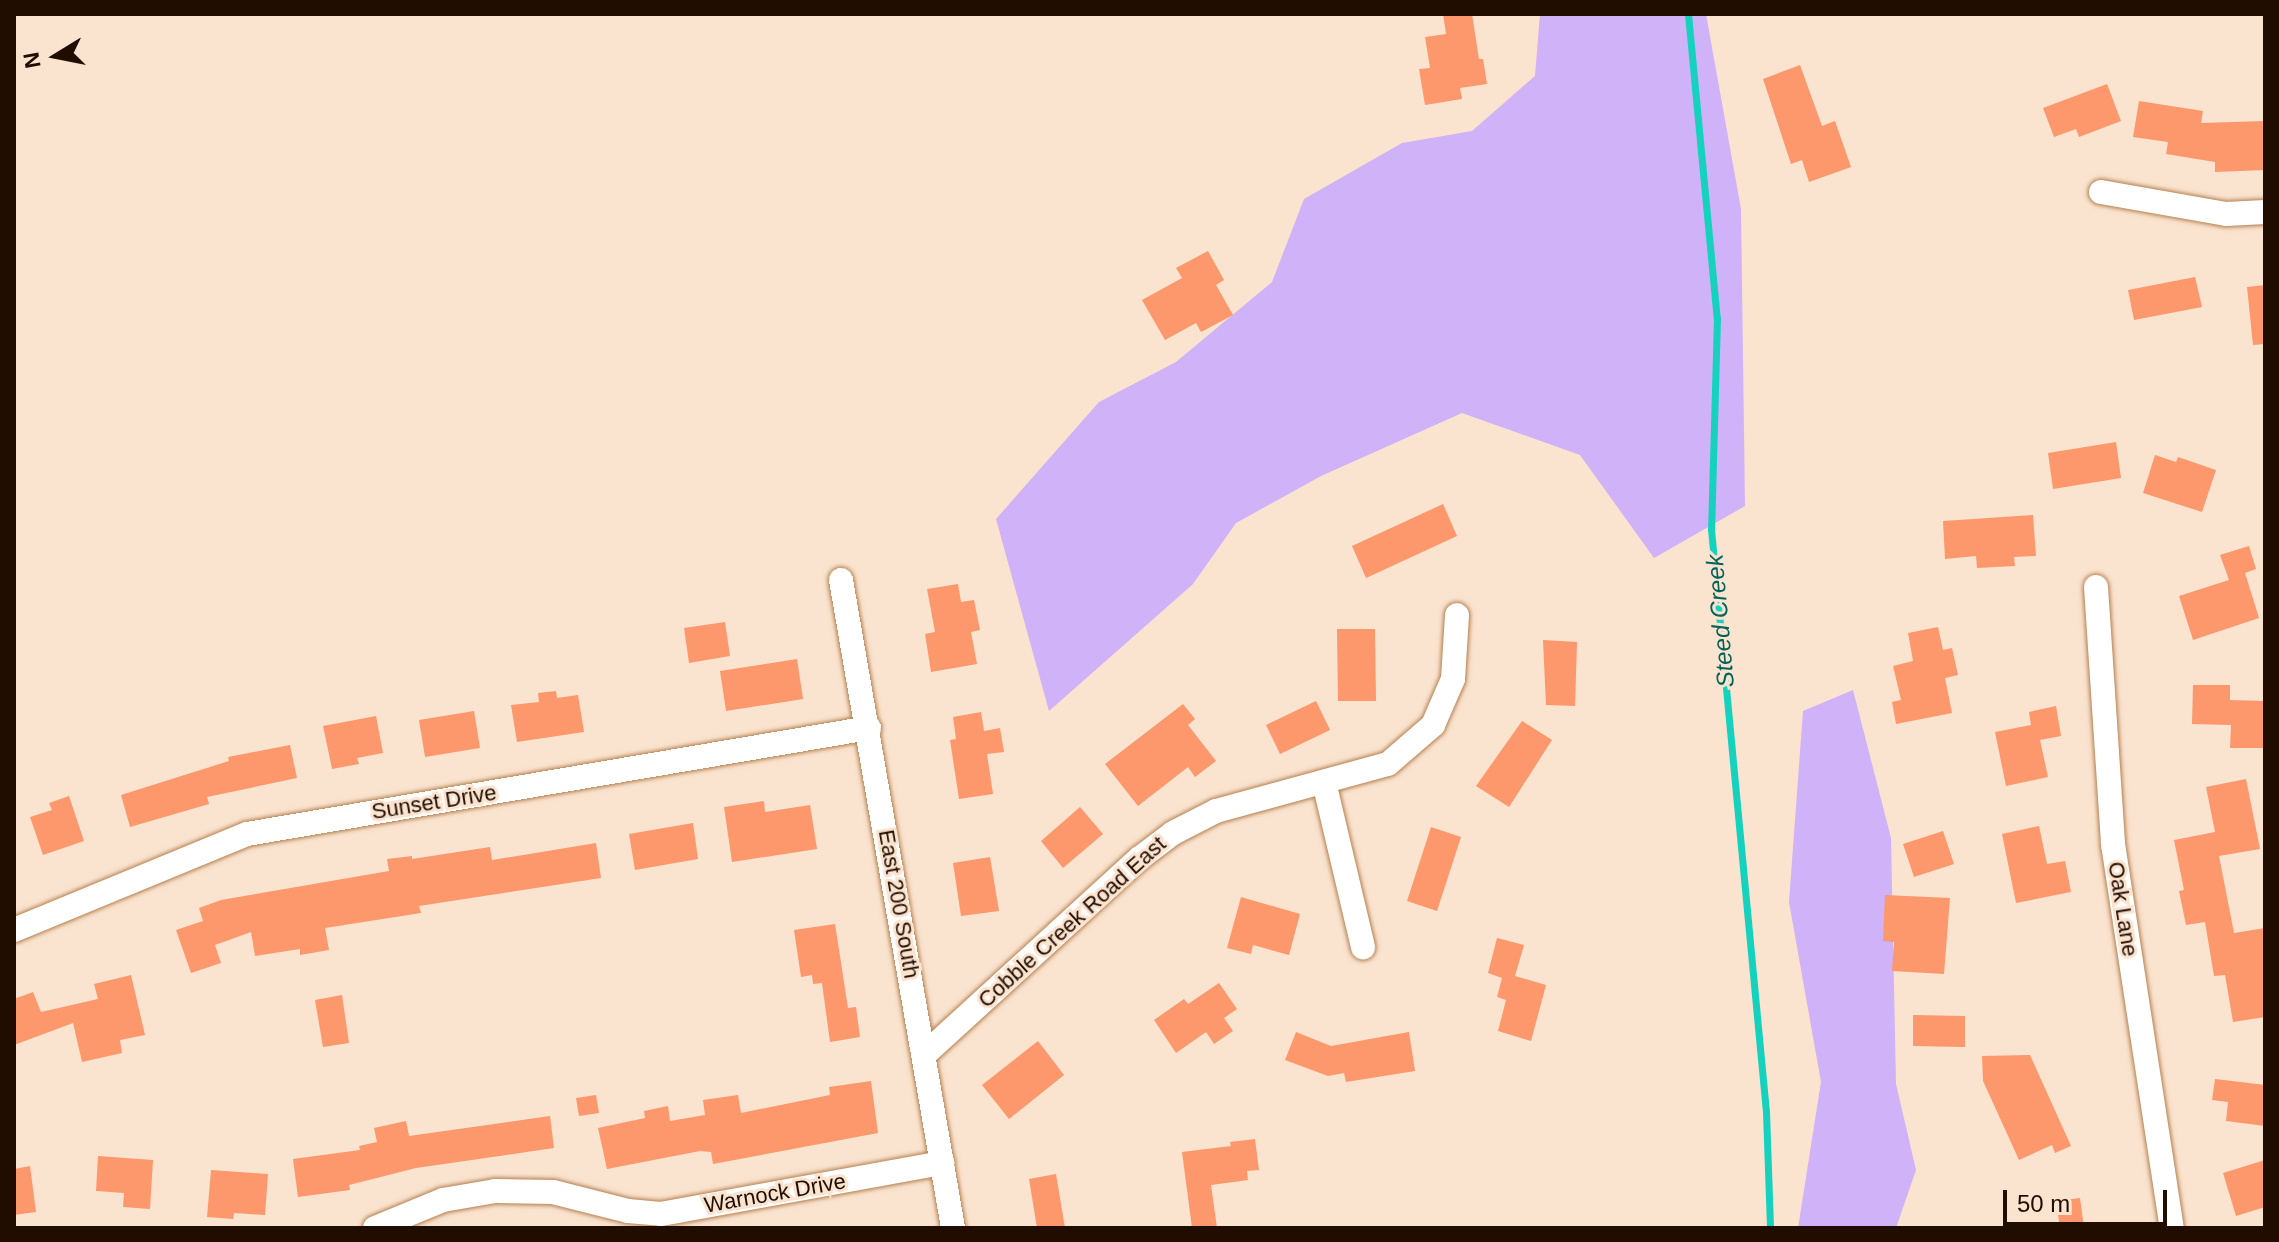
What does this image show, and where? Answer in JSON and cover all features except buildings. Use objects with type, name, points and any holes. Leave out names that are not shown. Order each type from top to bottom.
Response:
[{"type":"street","points":[[2101,192],[2226,214],[2265,212]]},
{"type":"street","name":"East 200 South","points":[[841,580],[953,1228]]},
{"type":"street","name":"Oak Lane","points":[[2096,587],[2113,844],[2172,1228]]},
{"type":"street","name":"Cobble Creek Road East","points":[[925,1054],[1140,858],[1173,833],[1216,811],[1388,764],[1433,725],[1453,679],[1457,615]]},
{"type":"street","name":"Sunset Drive","points":[[14,930],[247,834],[869,728]]},
{"type":"street","points":[[1324,782],[1363,947]]},
{"type":"street","name":"Warnock Drive","points":[[375,1228],[443,1200],[495,1191],[553,1192],[628,1211],[661,1214],[942,1163]]},
{"type":"shaded area","points":[[1540,14],[1706,14],[1741,209],[1745,506],[1654,558],[1580,455],[1462,413],[1321,476],[1236,523],[1193,584],[1049,711],[996,519],[1099,402],[1176,362],[1272,282],[1304,199],[1402,143],[1472,131],[1535,76]]},
{"type":"shaded area","points":[[1853,690],[1891,838],[1896,1084],[1916,1170],[1896,1228],[1798,1228],[1821,1082],[1789,902],[1803,711]]},
{"type":"waterway","name":"Steed Creek","points":[[1688,14],[1717,318],[1711,529],[1766,1112],[1770,1228]]}]
